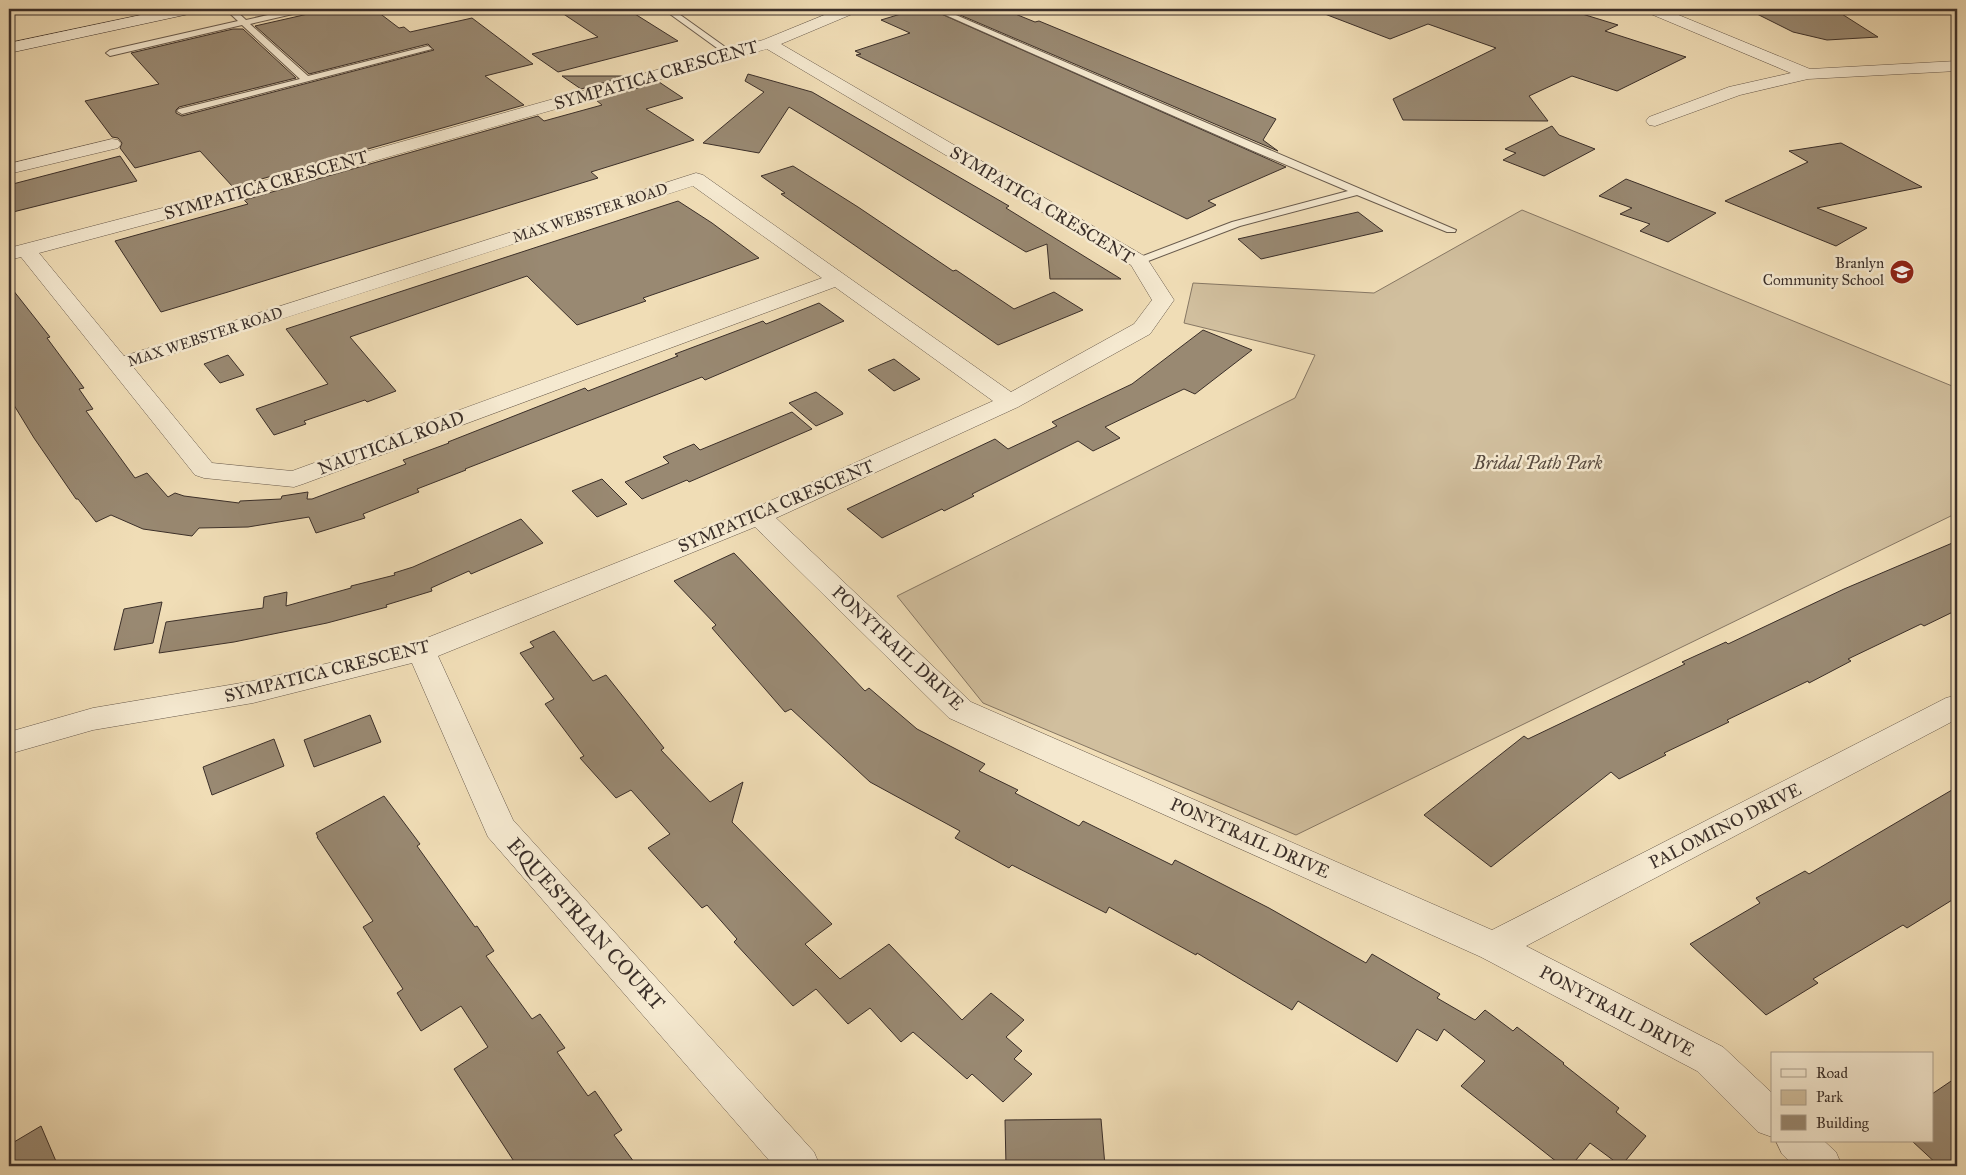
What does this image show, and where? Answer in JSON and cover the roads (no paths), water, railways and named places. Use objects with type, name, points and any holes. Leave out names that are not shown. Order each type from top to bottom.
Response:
[{"type":"street","points":[[9,48],[189,9]]},
{"type":"street","points":[[769,43],[852,9]]},
{"type":"street","points":[[1651,9],[1808,74]]},
{"type":"street","name":"SYMPATICA CRESCENT","points":[[9,744],[93,719],[253,692],[421,651],[759,516],[1010,402],[1142,329],[1163,300],[1139,261],[769,43],[232,196],[18,253]]},
{"type":"street","points":[[1655,121],[1736,91],[1808,74],[1957,66]]},
{"type":"street","points":[[9,169],[59,152],[112,144]]},
{"type":"street","name":"MAX WEBSTER ROAD","points":[[118,365],[696,179],[1010,402]]},
{"type":"street","name":"NAUTICAL ROAD","points":[[18,253],[118,365],[204,470],[294,478],[838,279]]},
{"type":"street","name":"PONYTRAIL DRIVE","points":[[759,516],[960,710],[1493,946],[1710,1060],[1771,1118]]},
{"type":"street","name":"EQUESTRIAN COURT","points":[[421,651],[500,828],[800,1166]]},
{"type":"street","name":"PALOMINO DRIVE","points":[[1493,946],[1957,706]]},
{"type":"street","points":[[1797,1142],[1822,1166]]},
{"type":"lane","points":[[229,9],[307,80]]},
{"type":"lane","points":[[110,53],[303,9]]},
{"type":"lane","points":[[667,9],[731,54]]},
{"type":"lane","points":[[936,9],[1356,192],[1451,230]]},
{"type":"lane","points":[[182,111],[428,49]]},
{"type":"lane","points":[[1139,261],[1236,224],[1356,192]]},
{"type":"place","name":"Branlyn Community School","points":[[1902,272]]},
{"type":"park label","name":"Bridal Path Park","points":[[1538,463]]}]
